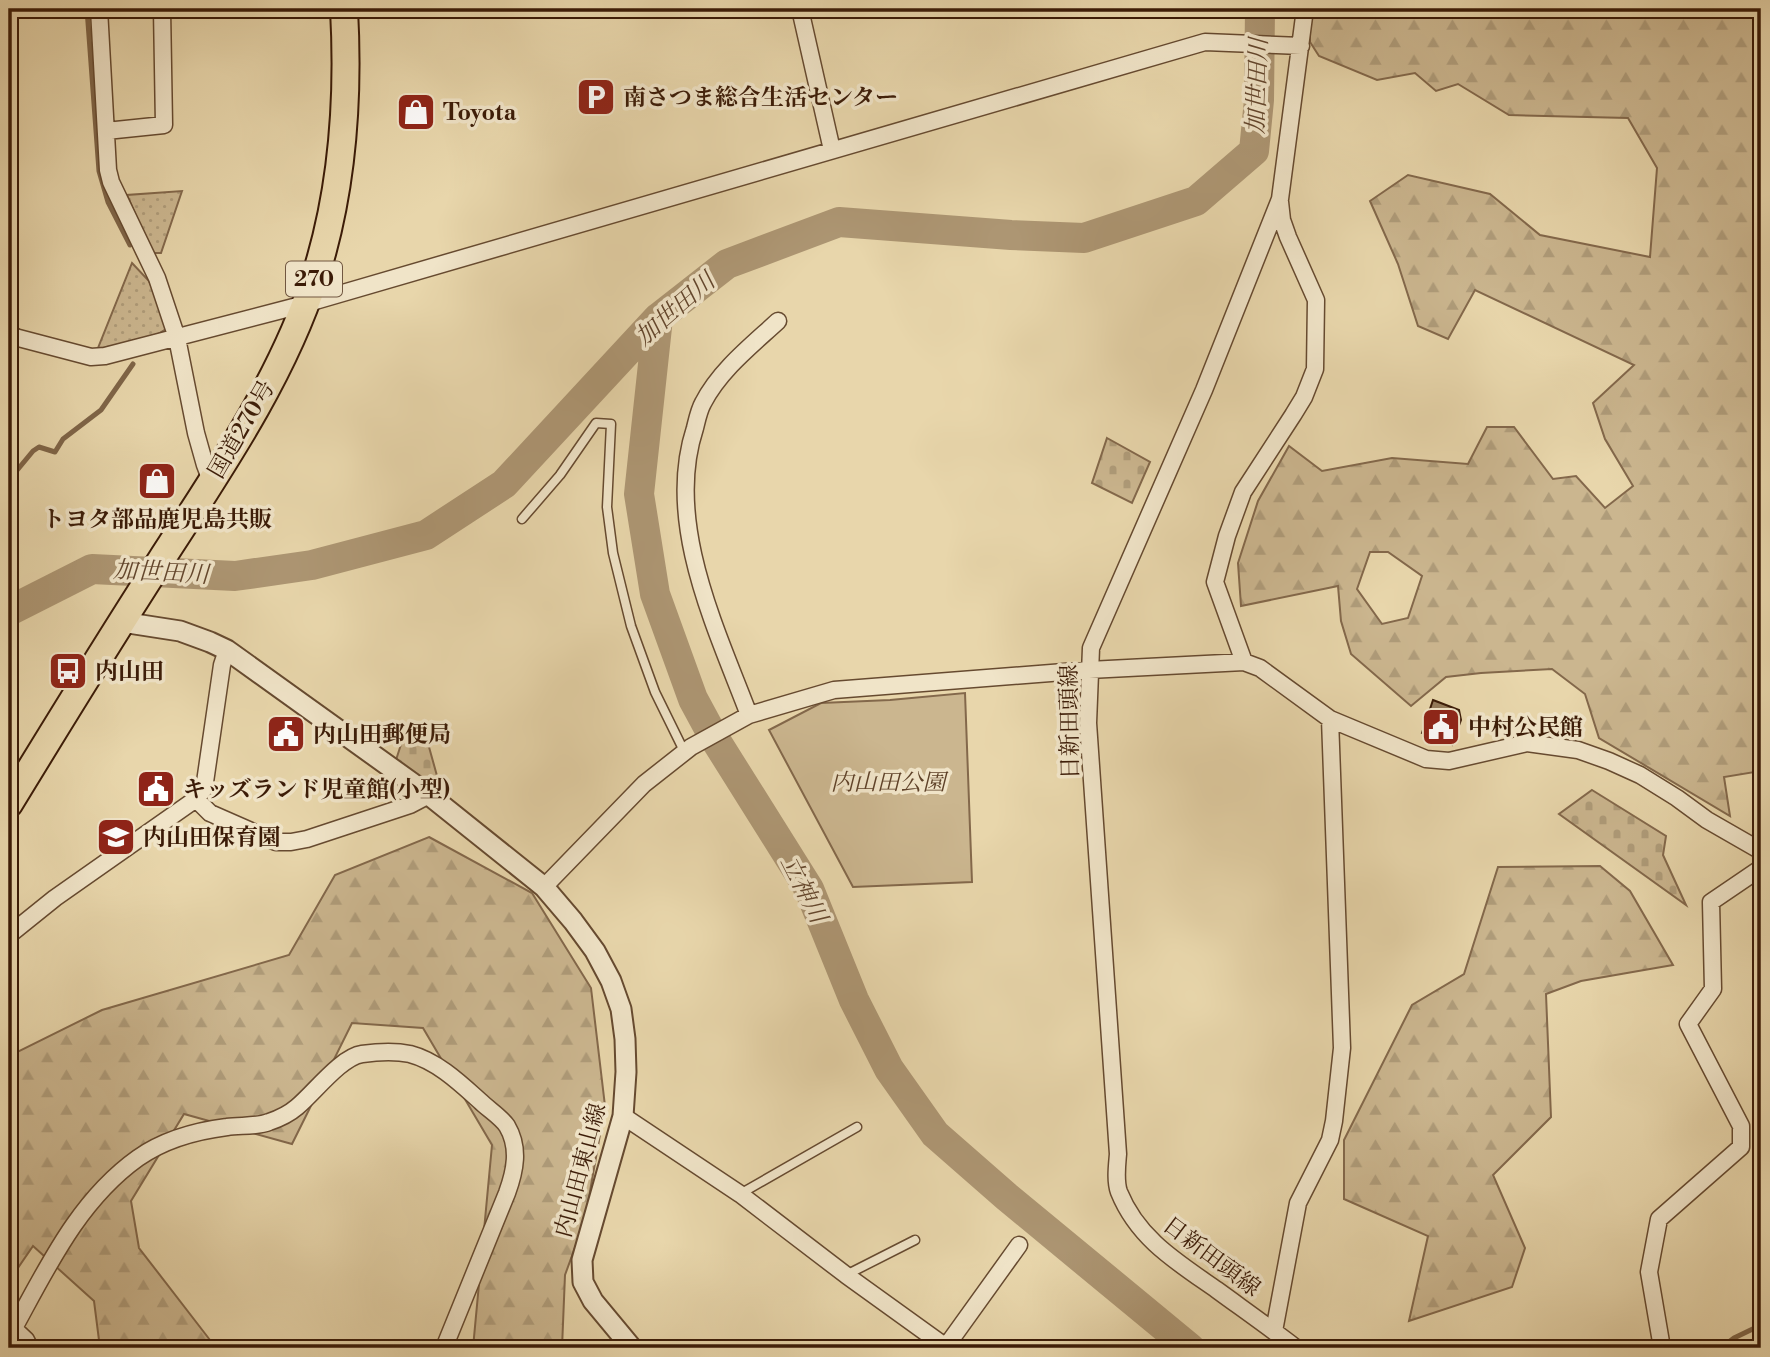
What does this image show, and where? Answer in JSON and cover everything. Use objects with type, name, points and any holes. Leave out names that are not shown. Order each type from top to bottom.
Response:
[{"type":"highway","name":"国道270号","points":[[9,804],[211,481],[268,386],[287,348],[315,277],[333,210],[344,123],[344,9]]},
{"type":"street","points":[[99,9],[108,170],[111,182],[158,278],[177,338],[196,433],[211,481]]},
{"type":"street","points":[[106,131],[164,125],[162,9]]},
{"type":"street","points":[[800,9],[832,150]]},
{"type":"street","name":"日新田頭線","points":[[1295,1348],[1161,1251],[1136,1224],[1119,1191],[1087,723],[1091,648],[1204,390],[1280,199],[1296,45],[1305,9]]},
{"type":"street","points":[[10,336],[91,357],[105,356],[305,304],[1208,43],[1296,45]]},
{"type":"street","points":[[1244,662],[1215,582],[1227,536],[1243,492],[1304,397],[1315,369],[1316,300],[1288,237],[1282,220],[1280,199]]},
{"type":"street","points":[[742,719],[699,580],[688,532],[686,492],[689,446],[703,403],[722,376],[778,321]]},
{"type":"street","name":"内山田東山線","points":[[126,614],[228,650],[429,795],[544,887],[595,951],[611,981],[621,1009],[626,1072],[623,1116],[582,1260],[583,1282],[593,1301],[632,1348]]},
{"type":"street","points":[[9,935],[55,898],[196,799],[204,789],[222,665],[228,650]]},
{"type":"street","points":[[544,887],[644,783],[687,749],[742,719],[834,690],[1089,670],[1244,662],[1260,668],[1330,719],[1426,759],[1449,761],[1527,743],[1578,750],[1609,761],[1640,775],[1677,797],[1707,820],[1761,851]]},
{"type":"street","points":[[1274,1331],[1298,1203],[1330,1140],[1342,1048],[1330,719]]},
{"type":"street","points":[[196,799],[210,813],[276,842],[291,842],[410,805],[429,795]]},
{"type":"street","points":[[1662,1348],[1649,1272],[1659,1219],[1741,1147],[1741,1126],[1688,1024],[1713,989],[1711,902],[1761,868]]},
{"type":"street","points":[[30,1348],[26,1340],[11,1326],[61,1242],[105,1187],[138,1158],[172,1139],[193,1132],[268,1123],[295,1109],[339,1066],[358,1055],[390,1052],[411,1054],[454,1078],[506,1125],[514,1147],[514,1172],[444,1348]]},
{"type":"street","points":[[623,1116],[740,1194],[946,1348],[1019,1245]]},
{"type":"lane","points":[[522,519],[560,475],[596,423],[611,424],[607,507],[612,553],[631,626],[655,692],[687,749]]},
{"type":"lane","points":[[740,1194],[858,1126]]},
{"type":"lane","points":[[846,1275],[915,1240]]},
{"type":"green space","points":[[1310,9],[1761,9],[1761,771],[1724,777],[1730,816],[1599,738],[1585,694],[1552,669],[1446,677],[1411,706],[1351,654],[1341,621],[1338,586],[1241,606],[1238,563],[1258,501],[1289,446],[1322,471],[1392,458],[1468,464],[1487,427],[1514,427],[1553,479],[1576,476],[1605,508],[1633,486],[1605,439],[1593,403],[1634,365],[1475,290],[1448,339],[1418,326],[1398,264],[1370,201],[1408,175],[1490,194],[1540,235],[1650,257],[1657,168],[1628,118],[1509,115],[1458,84],[1436,91],[1415,73],[1377,80],[1319,56],[1310,42]],"holes":[[[1370,552],[1388,552],[1422,576],[1408,618],[1382,624],[1357,589]]]},
{"type":"green space","points":[[182,191],[161,253],[152,253],[127,195]]},
{"type":"green space","points":[[132,263],[149,281],[160,305],[166,329],[133,343],[98,348]]},
{"type":"green space","points":[[1107,438],[1150,462],[1132,503],[1092,483]]},
{"type":"green space","name":"内山田公園","points":[[965,693],[972,882],[853,887],[769,730],[821,703]]},
{"type":"green space","points":[[424,729],[439,783],[437,790],[396,760],[405,732]]},
{"type":"green space","points":[[1592,790],[1666,836],[1663,855],[1686,905],[1559,814]]},
{"type":"green space","points":[[429,837],[532,893],[591,988],[605,1106],[585,1220],[565,1275],[562,1348],[473,1348],[492,1145],[423,1028],[352,1023],[292,1144],[184,1114],[131,1201],[139,1248],[210,1340],[206,1348],[100,1348],[94,1301],[33,1246],[9,1281],[9,1056],[102,1010],[289,955],[335,875]]},
{"type":"green space","points":[[1600,866],[1630,891],[1673,965],[1581,981],[1546,994],[1551,1117],[1493,1175],[1525,1248],[1512,1287],[1409,1321],[1428,1236],[1344,1199],[1344,1140],[1412,1005],[1464,974],[1498,867]]},
{"type":"building","name":"中村公民館","points":[[1433,700],[1459,710],[1461,720],[1452,745],[1422,733]]},
{"type":"waterway","points":[[87,9],[99,171],[108,202],[130,245]]},
{"type":"waterway","name":"加世田川","points":[[9,611],[92,569],[235,576],[312,565],[426,535],[504,484],[658,318],[727,264],[839,222],[1084,238],[1196,201],[1254,151],[1259,100],[1260,9]]},
{"type":"waterway","name":"立神川","points":[[658,318],[639,494],[655,594],[693,699],[713,736],[809,889],[854,1000],[889,1069],[935,1134],[1190,1348]]},
{"type":"waterway","points":[[9,480],[33,451],[39,447],[55,452],[63,439],[101,410],[133,364]]},
{"type":"waterway","points":[[1721,1348],[1734,1338],[1761,1325]]},
{"type":"place","name":"南さつま総合生活センター","points":[[596,97]]},
{"type":"place","name":"Toyota","points":[[416,112]]},
{"type":"place","name":"トヨタ部品鹿児島共販","points":[[157,481]]},
{"type":"place","name":"内山田","points":[[68,671]]},
{"type":"place","name":"中村公民館","points":[[1441,727]]},
{"type":"place","name":"内山田郵便局","points":[[286,734]]},
{"type":"place","name":"キッズランド児童館(小型)","points":[[156,789]]},
{"type":"place","name":"内山田保育園","points":[[116,837]]}]
